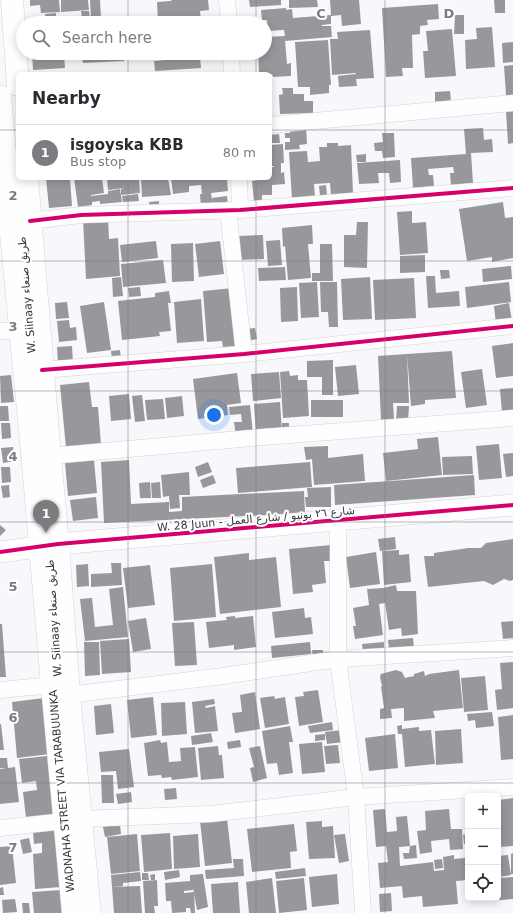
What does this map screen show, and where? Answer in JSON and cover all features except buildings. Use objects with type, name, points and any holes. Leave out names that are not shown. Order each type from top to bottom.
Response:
[{"type":"main road","points":[[12,0],[16,57]]},
{"type":"main road","points":[[16,60],[17,72]]},
{"type":"main road","points":[[0,96],[3,154],[10,223],[10,331],[49,546]]},
{"type":"main road","name":"W. Siinaay طريق صنعاء","points":[[26,180],[50,456],[49,546],[60,690],[73,820],[90,913]]},
{"type":"main road","name":"WADNAHA STREET VIA TARABUUNKA","points":[[73,820],[73,913]]},
{"type":"street","points":[[227,0],[228,16]]},
{"type":"street","points":[[231,60],[232,72]]},
{"type":"street","points":[[272,125],[513,103]]},
{"type":"street","points":[[239,180],[234,210],[244,354]]},
{"type":"street","points":[[30,221],[82,215],[234,210],[513,188]]},
{"type":"street","points":[[42,370],[244,354],[513,326]]},
{"type":"street","points":[[50,456],[262,437],[513,418]]},
{"type":"street","name":"W. 28 Juun - شارع ٢٦ يونيو / شارع العمل","points":[[0,552],[49,546],[513,505]]},
{"type":"street","points":[[338,521],[338,659],[356,797],[363,913]]},
{"type":"street","points":[[0,690],[60,690],[223,676],[338,659],[513,648]]},
{"type":"street","points":[[0,828],[73,820],[211,814],[356,797],[513,788]]},
{"type":"cycle path","points":[[30,221],[81,215],[240,210],[513,188]]},
{"type":"cycle path","points":[[42,370],[244,354],[513,326]]},
{"type":"cycle path","points":[[0,552],[58,544],[513,505]]},
{"type":"place","name":"isgoyska KBB","points":[[46,533]]}]
